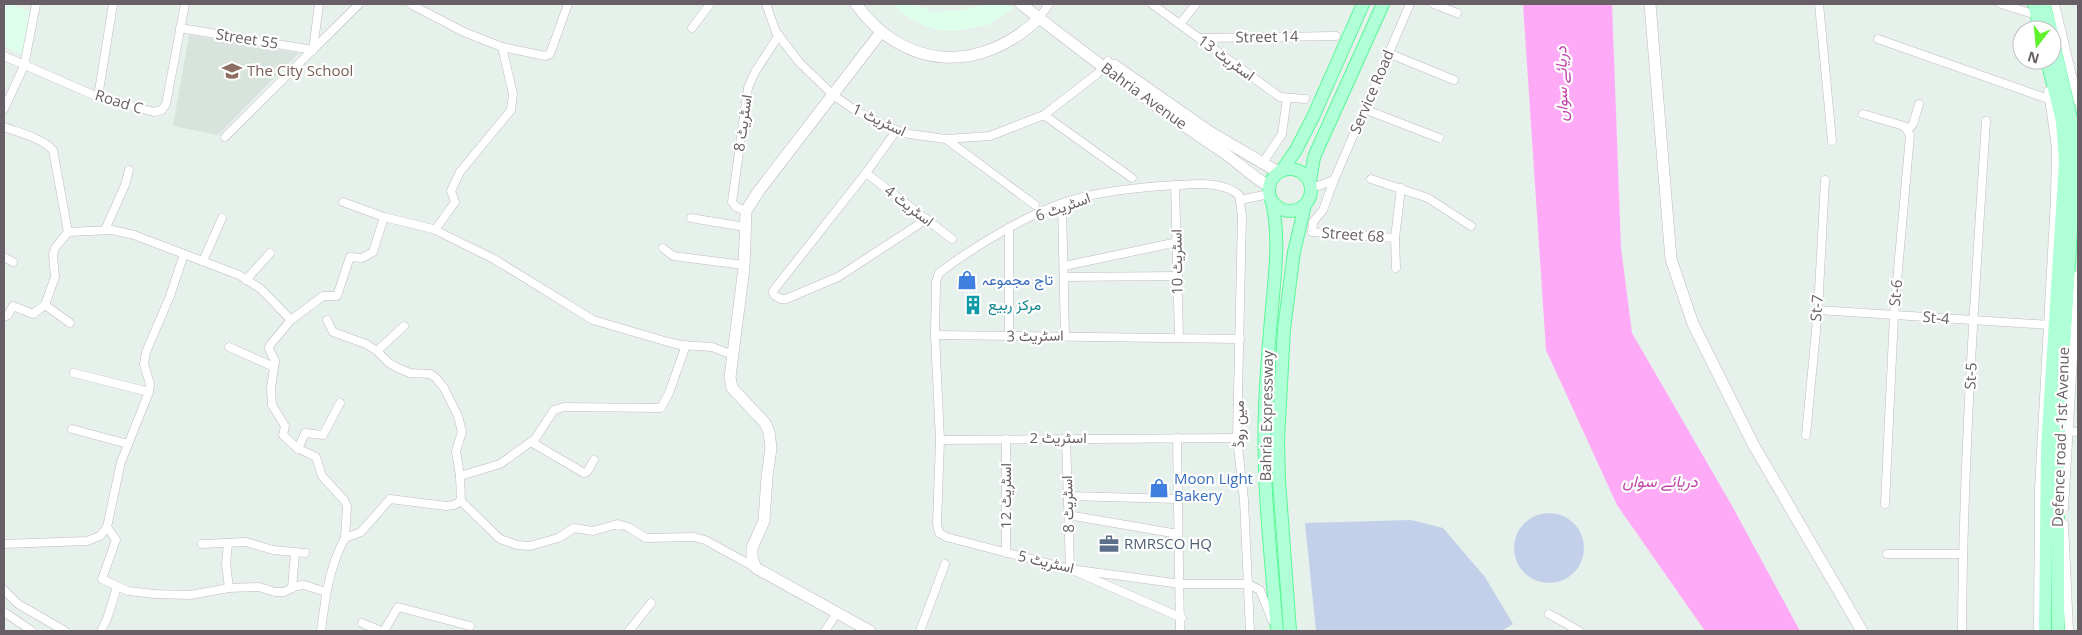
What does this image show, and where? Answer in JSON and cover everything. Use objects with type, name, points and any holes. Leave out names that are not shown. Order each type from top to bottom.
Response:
[{"type":"main road","points":[[1363,4],[1313,117],[1296,150],[1280,171],[1272,178],[1270,194],[1284,211],[1299,210],[1305,206],[1311,196],[1311,183],[1318,149],[1382,4]]},
{"type":"main road","points":[[2044,4],[2048,20]]},
{"type":"main road","points":[[2032,8],[2036,20]]},
{"type":"main road","points":[[2045,631],[2046,448],[2051,325],[2065,162],[2062,121],[2049,70]]},
{"type":"main road","name":"Defence road -1st Avenue","points":[[2058,631],[2058,447],[2075,163],[2071,118],[2060,70]]},
{"type":"main road","points":[[1280,171],[1298,170],[1311,183]]},
{"type":"main road","name":"Bahria Expressway","points":[[1270,194],[1277,229],[1277,250],[1270,328],[1264,440],[1264,481],[1276,631]]},
{"type":"main road","name":"Bahria Expressway","points":[[1290,631],[1279,480],[1278,440],[1284,329],[1294,252],[1305,206]]},
{"type":"street","points":[[4,109],[24,66],[35,4]]},
{"type":"street","points":[[98,97],[113,4]]},
{"type":"street","name":"Road C","points":[[4,56],[98,97],[154,112],[162,110],[166,104],[184,4]]},
{"type":"street","points":[[313,50],[320,4]]},
{"type":"street","points":[[225,137],[359,4]]},
{"type":"street","points":[[412,5],[464,32],[502,47],[539,55],[550,54],[568,4]]},
{"type":"street","points":[[692,28],[710,4]]},
{"type":"street","name":"اسٹریٹ 1","points":[[766,4],[779,36],[799,62],[833,95],[859,113],[902,133],[946,139],[990,136],[1044,115],[1098,74],[1106,64]]},
{"type":"street","points":[[856,4],[866,18],[881,32],[899,44],[920,53],[942,57],[965,57],[987,52],[1008,43],[1024,32],[1044,11]]},
{"type":"street","name":"Bahria Avenue","points":[[1020,4],[1044,11]]},
{"type":"street","name":"Bahria Avenue","points":[[1033,4],[1044,11],[1106,64],[1130,87],[1231,157],[1270,194]]},
{"type":"street","name":"اسٹریٹ 13","points":[[1152,4],[1280,97],[1305,99]]},
{"type":"street","points":[[1180,24],[1196,4]]},
{"type":"street","name":"Service Road","points":[[1312,232],[1313,222],[1323,210],[1334,180],[1410,4]]},
{"type":"street","points":[[1434,4],[1457,12]]},
{"type":"street","points":[[1650,4],[1671,259],[1693,324],[1753,444],[1862,631]]},
{"type":"street","points":[[1820,4],[1832,141]]},
{"type":"street","points":[[2001,4],[2032,8]]},
{"type":"street","points":[[2027,4],[2032,8]]},
{"type":"street","points":[[2055,4],[2078,101]]},
{"type":"street","name":"Street 55","points":[[180,28],[313,50]]},
{"type":"street","points":[[756,568],[752,558],[752,548],[764,521],[769,432],[764,423],[732,388],[730,377],[744,265],[746,212],[758,192],[881,32]]},
{"type":"street","name":"اسٹریٹ 8","points":[[746,212],[736,207],[732,202],[748,88],[755,72],[779,36]]},
{"type":"street","name":"Street 14","points":[[1199,38],[1336,36]]},
{"type":"street","points":[[1878,39],[2050,100]]},
{"type":"street","points":[[435,230],[455,202],[452,191],[460,172],[511,110],[513,94],[502,47]]},
{"type":"street","points":[[1388,53],[1454,80]]},
{"type":"street","name":"Bahria Avenue","points":[[1106,64],[1262,164],[1280,171]]},
{"type":"street","points":[[2038,631],[2039,489],[2051,325],[2056,156],[2050,100],[2043,70]]},
{"type":"street","points":[[1262,164],[1282,134],[1287,98]]},
{"type":"street","points":[[1863,114],[1904,126],[1908,130],[1913,124],[1919,104]]},
{"type":"street","points":[[1364,109],[1440,138]]},
{"type":"street","points":[[1044,115],[1132,178]]},
{"type":"street","name":"St-5","points":[[1962,631],[1962,554],[1973,322],[1986,121]]},
{"type":"street","points":[[4,127],[27,135],[48,145],[53,150],[68,232]]},
{"type":"street","name":"St-6","points":[[1885,504],[1894,315],[1910,135],[1908,130]]},
{"type":"street","points":[[896,131],[866,173],[773,291],[778,298],[786,299],[838,277],[927,219]]},
{"type":"street","points":[[946,139],[1035,205]]},
{"type":"street","points":[[105,230],[125,185],[128,170]]},
{"type":"street","name":"اسٹریٹ 4","points":[[866,173],[952,238]]},
{"type":"street","points":[[1371,179],[1428,198],[1471,226]]},
{"type":"street","points":[[1311,183],[1318,186],[1334,180]]},
{"type":"street","name":"St-7","points":[[1806,436],[1818,310],[1825,180]]},
{"type":"street","name":"اسٹریٹ 6","points":[[935,335],[936,282],[939,273],[1009,228],[1062,204],[1117,190],[1206,184],[1230,188],[1239,194],[1240,200]]},
{"type":"street","name":"اسٹریٹ 10","points":[[1175,185],[1178,242],[1179,338]]},
{"type":"street","points":[[1396,268],[1394,238],[1401,188]]},
{"type":"street","points":[[1240,200],[1270,194]]},
{"type":"street","name":"مین روڈ","points":[[1240,200],[1242,216],[1237,438],[1244,500],[1250,631]]},
{"type":"street","points":[[343,202],[435,230],[494,260],[593,320],[636,334],[686,345],[712,346],[733,355]]},
{"type":"street","points":[[1062,204],[1065,336]]},
{"type":"street","points":[[321,631],[326,592],[339,549],[345,538],[347,506],[344,500],[322,476],[316,457],[298,448],[283,435],[285,426],[272,405],[271,388],[275,360],[270,346],[291,320],[323,296],[337,296],[350,257],[362,258],[373,252],[384,216]]},
{"type":"street","points":[[203,261],[222,218]]},
{"type":"street","points":[[691,218],[745,226]]},
{"type":"street","points":[[1009,228],[1009,337]]},
{"type":"street","points":[[4,317],[8,315],[13,306],[33,314],[45,306],[54,277],[53,255],[55,248],[68,232],[112,230],[134,235],[239,275],[261,289],[291,320]]},
{"type":"street","name":"Street 68","points":[[1312,232],[1394,238]]},
{"type":"street","points":[[1064,266],[1178,242]]},
{"type":"street","points":[[663,248],[673,256],[744,265]]},
{"type":"street","points":[[246,280],[270,253]]},
{"type":"street","points":[[4,544],[87,541],[100,536],[107,528],[121,462],[149,392],[150,384],[144,364],[146,352],[170,296],[184,254]]},
{"type":"street","points":[[4,257],[13,262]]},
{"type":"street","points":[[2069,631],[2064,511],[2078,275]]},
{"type":"street","points":[[1064,277],[1178,276]]},
{"type":"street","points":[[45,306],[70,322]]},
{"type":"street","name":"St-4","points":[[1818,310],[1973,322],[2051,325]]},
{"type":"street","points":[[327,320],[333,332],[353,338],[377,351],[389,363],[398,368],[410,373],[430,374],[444,388],[458,416],[462,432],[456,451],[460,476],[460,501],[500,539],[517,545],[530,546],[558,538],[574,528],[593,531],[618,524],[628,527],[646,538],[694,537],[705,540],[870,631]]},
{"type":"street","points":[[377,351],[404,326]]},
{"type":"street","points":[[935,335],[940,440]]},
{"type":"street","name":"اسٹریٹ 3","points":[[935,335],[1240,339]]},
{"type":"street","points":[[460,476],[500,464],[535,439],[554,410],[564,407],[660,408],[669,393],[686,345]]},
{"type":"street","points":[[229,347],[274,367]]},
{"type":"street","points":[[74,373],[149,392]]},
{"type":"street","points":[[298,448],[306,433],[323,435],[340,403]]},
{"type":"street","points":[[72,429],[128,444]]},
{"type":"street","points":[[2068,431],[2078,432]]},
{"type":"street","name":"اسٹریٹ 8","points":[[1066,438],[1070,569]]},
{"type":"street","points":[[1177,438],[1178,534],[1182,618],[1180,631]]},
{"type":"street","name":"اسٹریٹ 2","points":[[940,440],[1237,438]]},
{"type":"street","name":"اسٹریٹ 12","points":[[1006,439],[1006,553]]},
{"type":"street","name":"اسٹریٹ 5","points":[[940,440],[937,524],[939,533],[946,537],[1070,569],[1180,584],[1248,584]]},
{"type":"street","points":[[531,442],[584,473],[587,472],[594,460]]},
{"type":"street","points":[[1068,496],[1178,499]]},
{"type":"street","points":[[345,538],[361,532],[390,499],[446,506],[454,505],[460,501]]},
{"type":"street","points":[[1068,515],[1178,534]]},
{"type":"street","points":[[107,528],[116,540],[102,579],[128,591],[190,595],[230,588],[259,587],[275,592],[284,592],[292,588],[304,586],[326,592]]},
{"type":"street","points":[[202,544],[246,542],[295,553],[305,553]]},
{"type":"street","points":[[228,543],[226,564],[230,588]]},
{"type":"street","points":[[292,588],[295,553]]},
{"type":"street","points":[[1888,554],[1962,554]]},
{"type":"street","points":[[920,631],[945,564]]},
{"type":"street","points":[[1070,569],[1182,618]]},
{"type":"street","points":[[1248,584],[1260,590],[1276,631]]},
{"type":"street","points":[[101,631],[107,619],[117,586]]},
{"type":"street","points":[[4,590],[18,604],[65,631]]},
{"type":"street","points":[[629,631],[651,603]]},
{"type":"street","points":[[362,623],[383,631],[398,607],[470,626]]},
{"type":"street","points":[[4,612],[32,631]]},
{"type":"street","points":[[825,631],[837,613]]},
{"type":"street","points":[[1550,614],[1579,631]]},
{"type":"shaded area","points":[[4,4],[11,4],[30,12],[23,55],[4,46]]},
{"type":"shaded area","points":[[893,4],[914,4],[933,12],[965,10],[986,4],[1007,4],[1013,8],[988,25],[954,31],[937,30],[925,26],[903,14]]},
{"type":"shaded area","name":"The City School","points":[[189,35],[299,53],[218,135],[173,126]]},
{"type":"shaded area","points":[[1556,513],[1569,519],[1578,528],[1582,534],[1584,548],[1582,562],[1574,573],[1563,581],[1542,583],[1535,581],[1524,573],[1516,562],[1514,541],[1516,534],[1524,523],[1535,515]]},
{"type":"shaded area","points":[[1411,520],[1443,528],[1485,577],[1513,624],[1502,631],[1316,631],[1305,523]]},
{"type":"water","name":"دریائے سواں","points":[[1523,4],[1612,4],[1621,248],[1632,333],[1731,504],[1800,631],[1705,631],[1617,505],[1546,350]]},
{"type":"place","name":"The City School","points":[[232,71]]},
{"type":"place","name":"تاج مجموعہ","points":[[967,280]]},
{"type":"place","name":"مرکز ربیع","points":[[973,305]]},
{"type":"place","name":"Moon Light Bakery","points":[[1159,488]]},
{"type":"place","name":"RMRSCO HQ","points":[[1109,544]]}]
